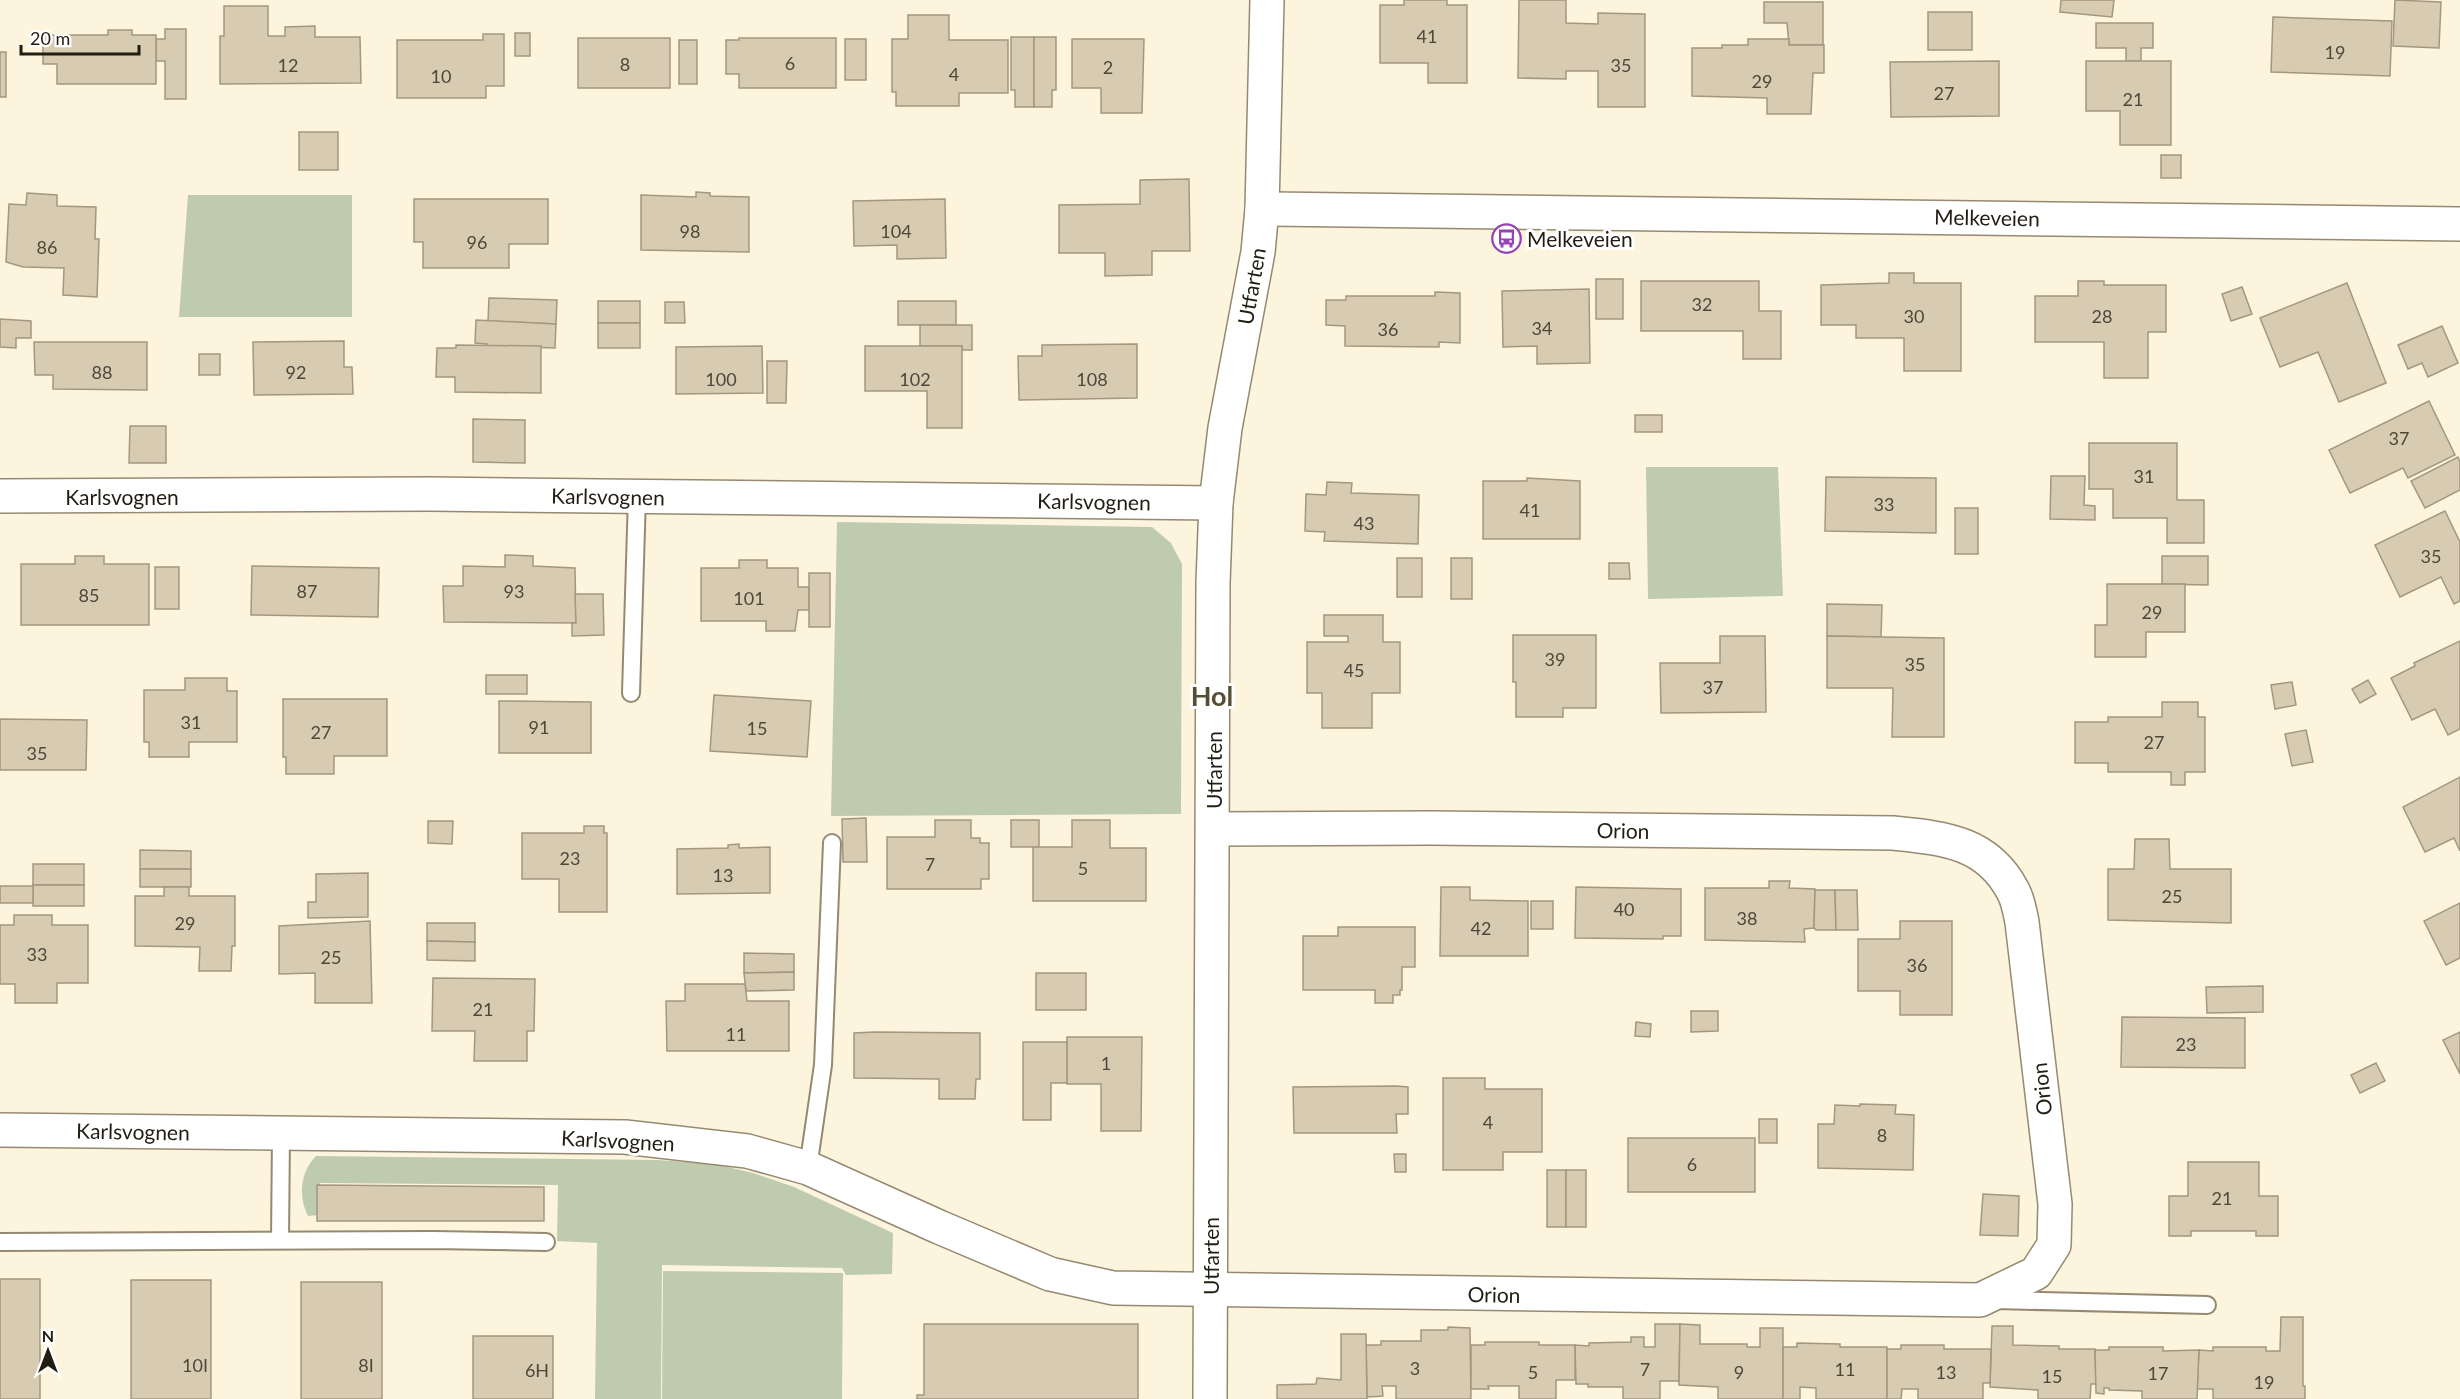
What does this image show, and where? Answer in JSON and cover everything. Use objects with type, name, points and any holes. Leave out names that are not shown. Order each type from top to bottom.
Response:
[{"type":"street","name":"Utfarten","points":[[1210,1399],[1213,583],[1216,503],[1225,428],[1258,252],[1262,209],[1267,0]]},
{"type":"street","name":"Melkeveien","points":[[1262,209],[2460,224]]},
{"type":"street","name":"Karlsvognen","points":[[0,496],[430,494],[1216,503]]},
{"type":"street","name":"Orion","points":[[1210,1291],[1980,1299],[2036,1273],[2054,1245],[2055,1204],[2022,922],[2014,892],[2000,870],[1984,856],[1963,845],[1936,837],[1893,833],[1430,828],[1213,829]]},
{"type":"street","name":"Karlsvognen","points":[[0,1130],[625,1137],[747,1150],[808,1168],[949,1232],[1050,1274],[1113,1288],[1210,1291]]},
{"type":"lane","points":[[631,693],[637,496]]},
{"type":"lane","points":[[808,1168],[823,1065],[832,843]]},
{"type":"lane","points":[[280,1240],[281,1133]]},
{"type":"lane","points":[[0,1242],[280,1240],[546,1242]]},
{"type":"lane","points":[[1980,1299],[2207,1305]]},
{"type":"green space","points":[[188,195],[352,195],[352,317],[179,317]]},
{"type":"green space","points":[[1646,467],[1778,467],[1783,596],[1648,599]]},
{"type":"green space","points":[[837,522],[1152,527],[1171,543],[1182,564],[1181,814],[831,816]]},
{"type":"green space","points":[[316,1156],[657,1160],[715,1164],[753,1173],[794,1187],[893,1233],[892,1274],[846,1275],[842,1268],[662,1265],[661,1399],[595,1399],[597,1243],[557,1241],[558,1185],[320,1183],[319,1215],[308,1216],[303,1201],[302,1185],[307,1169]]},
{"type":"green space","points":[[663,1271],[843,1273],[842,1399],[662,1399]]},
{"type":"building","points":[[1404,0],[1447,0],[1447,5],[1467,5],[1467,83],[1428,83],[1428,63],[1380,63],[1380,5],[1404,5]]},
{"type":"building","points":[[1519,0],[1566,0],[1566,23],[1598,24],[1598,13],[1645,14],[1645,107],[1598,107],[1598,71],[1566,71],[1566,79],[1518,78]]},
{"type":"building","points":[[2061,0],[2114,0],[2112,17],[2060,12]]},
{"type":"building","points":[[2395,0],[2441,2],[2439,48],[2393,46]]},
{"type":"building","points":[[1764,2],[1823,2],[1823,45],[1789,45],[1787,23],[1764,23]]},
{"type":"building","points":[[224,6],[268,6],[268,36],[285,36],[285,27],[315,26],[315,37],[360,37],[361,83],[220,84],[220,36],[224,36]]},
{"type":"building","points":[[1928,12],[1972,12],[1972,50],[1928,50]]},
{"type":"building","points":[[908,15],[949,15],[949,40],[1008,40],[1008,93],[959,93],[959,106],[896,106],[896,92],[892,92],[892,39],[908,39]]},
{"type":"building","points":[[2273,17],[2392,21],[2390,76],[2271,72]]},
{"type":"building","points":[[2096,23],[2153,23],[2153,48],[2141,48],[2141,61],[2126,61],[2126,48],[2096,48]]},
{"type":"building","points":[[165,29],[186,29],[186,99],[165,99],[165,61],[156,61],[156,39],[165,39]]},
{"type":"building","points":[[108,30],[132,30],[132,35],[156,35],[156,84],[57,84],[57,64],[43,64],[43,35],[108,35]]},
{"type":"building","points":[[515,33],[530,33],[530,56],[515,56]]},
{"type":"building","points":[[483,34],[504,34],[504,86],[486,86],[486,98],[397,98],[397,40],[483,40]]},
{"type":"building","points":[[1011,37],[1034,37],[1034,107],[1015,107],[1015,90],[1011,90]]},
{"type":"building","points":[[1034,37],[1056,37],[1056,90],[1052,90],[1052,107],[1034,107]]},
{"type":"building","points":[[578,38],[670,38],[670,88],[578,88]]},
{"type":"building","points":[[739,38],[836,38],[836,88],[739,88],[739,74],[726,74],[726,40],[739,40]]},
{"type":"building","points":[[845,39],[866,39],[866,80],[845,80]]},
{"type":"building","points":[[1072,39],[1144,39],[1142,113],[1101,113],[1101,88],[1072,88]]},
{"type":"building","points":[[1748,39],[1789,39],[1789,45],[1824,45],[1824,73],[1813,73],[1811,114],[1767,114],[1767,98],[1692,96],[1692,48],[1748,45]]},
{"type":"building","points":[[679,40],[697,40],[697,84],[679,84]]},
{"type":"building","points":[[0,52],[6,52],[6,97],[0,97]]},
{"type":"building","points":[[1999,61],[1999,116],[1891,117],[1890,62]]},
{"type":"building","points":[[2086,61],[2171,61],[2171,145],[2120,145],[2120,111],[2086,111]]},
{"type":"building","points":[[299,132],[338,132],[338,170],[299,170]]},
{"type":"building","points":[[2161,155],[2181,155],[2181,178],[2161,178]]},
{"type":"building","points":[[1189,179],[1190,251],[1152,251],[1152,275],[1105,276],[1105,253],[1059,253],[1059,205],[1140,204],[1140,180]]},
{"type":"building","points":[[696,192],[710,193],[710,196],[749,197],[749,252],[641,250],[641,195],[696,197]]},
{"type":"building","points":[[27,193],[57,195],[57,206],[96,207],[95,239],[99,239],[97,297],[63,295],[64,268],[23,267],[6,262],[9,204],[26,205]]},
{"type":"building","points":[[414,199],[548,199],[548,244],[509,244],[509,268],[423,268],[423,242],[414,242]]},
{"type":"building","points":[[945,199],[946,258],[897,259],[897,245],[854,246],[853,201]]},
{"type":"building","points":[[1889,273],[1914,273],[1914,283],[1961,283],[1961,371],[1904,371],[1904,338],[1856,338],[1856,325],[1821,325],[1821,285],[1889,283]]},
{"type":"building","points":[[1596,279],[1623,279],[1623,319],[1596,319]]},
{"type":"building","points":[[1641,281],[1759,281],[1759,311],[1781,311],[1781,359],[1743,359],[1743,331],[1641,331]]},
{"type":"building","points":[[2078,281],[2104,281],[2104,285],[2166,285],[2166,332],[2148,332],[2148,378],[2104,378],[2104,342],[2035,342],[2035,296],[2078,296]]},
{"type":"building","points":[[2347,283],[2386,383],[2339,402],[2318,352],[2280,367],[2260,318]]},
{"type":"building","points":[[2242,287],[2252,314],[2231,321],[2222,294]]},
{"type":"building","points":[[1589,289],[1590,363],[1537,364],[1537,346],[1503,347],[1502,291]]},
{"type":"building","points":[[1435,292],[1460,293],[1460,343],[1439,342],[1439,347],[1345,346],[1345,326],[1326,325],[1326,300],[1346,300],[1346,296],[1435,296]]},
{"type":"building","points":[[489,298],[557,300],[556,324],[488,321]]},
{"type":"building","points":[[598,301],[640,301],[640,323],[598,323]]},
{"type":"building","points":[[898,301],[956,301],[956,325],[898,325]]},
{"type":"building","points":[[665,302],[684,302],[685,323],[665,323]]},
{"type":"building","points":[[0,319],[31,321],[31,338],[16,338],[16,348],[0,347]]},
{"type":"building","points":[[476,320],[556,324],[555,348],[487,346],[487,344],[475,343]]},
{"type":"building","points":[[598,323],[640,323],[640,348],[598,348]]},
{"type":"building","points":[[920,325],[972,325],[972,350],[962,350],[962,346],[920,346]]},
{"type":"building","points":[[2442,326],[2458,363],[2428,377],[2422,363],[2408,369],[2398,345]]},
{"type":"building","points":[[344,341],[344,367],[352,367],[353,394],[254,395],[253,342]]},
{"type":"building","points":[[34,342],[147,342],[147,390],[53,389],[53,375],[35,375]]},
{"type":"building","points":[[1137,344],[1137,398],[1019,400],[1018,356],[1042,356],[1042,345]]},
{"type":"building","points":[[456,345],[541,346],[541,393],[455,392],[455,377],[436,377],[437,348],[456,348]]},
{"type":"building","points":[[762,346],[763,393],[676,394],[676,347]]},
{"type":"building","points":[[865,346],[962,346],[962,428],[927,428],[927,391],[865,391]]},
{"type":"building","points":[[199,354],[220,354],[220,375],[199,375]]},
{"type":"building","points":[[767,361],[787,361],[786,403],[767,403]]},
{"type":"building","points":[[2429,401],[2455,455],[2408,478],[2403,468],[2350,493],[2329,450]]},
{"type":"building","points":[[1635,415],[1662,415],[1662,432],[1635,432]]},
{"type":"building","points":[[473,419],[525,420],[525,463],[473,462]]},
{"type":"building","points":[[130,426],[166,426],[166,463],[129,463]]},
{"type":"building","points":[[2089,443],[2177,443],[2177,500],[2204,500],[2204,543],[2167,543],[2167,518],[2113,518],[2113,489],[2089,489]]},
{"type":"building","points":[[2458,457],[2460,490],[2425,508],[2411,481]]},
{"type":"building","points":[[2051,476],[2085,476],[2084,505],[2095,506],[2095,520],[2050,519]]},
{"type":"building","points":[[1826,477],[1936,478],[1936,533],[1825,531]]},
{"type":"building","points":[[1527,478],[1580,481],[1580,539],[1483,539],[1483,481],[1527,481]]},
{"type":"building","points":[[1327,482],[1352,483],[1351,493],[1419,495],[1418,544],[1324,541],[1325,532],[1305,531],[1306,494],[1326,495]]},
{"type":"building","points":[[1955,508],[1978,508],[1978,554],[1955,554]]},
{"type":"building","points":[[2445,511],[2460,542],[2460,601],[2454,604],[2441,577],[2400,597],[2375,545]]},
{"type":"building","points":[[505,555],[533,556],[533,566],[575,568],[576,623],[444,622],[443,586],[463,586],[463,566],[505,567]]},
{"type":"building","points":[[75,556],[104,556],[104,564],[149,564],[149,625],[21,625],[21,564],[75,564]]},
{"type":"building","points":[[2162,556],[2208,556],[2208,585],[2162,584]]},
{"type":"building","points":[[1397,558],[1422,558],[1422,597],[1397,597]]},
{"type":"building","points":[[1451,558],[1472,558],[1472,599],[1451,599]]},
{"type":"building","points":[[739,560],[767,560],[767,568],[798,568],[798,587],[809,587],[809,610],[798,610],[795,631],[766,631],[766,621],[701,621],[701,568],[739,568]]},
{"type":"building","points":[[1609,563],[1629,563],[1630,579],[1609,579]]},
{"type":"building","points":[[252,566],[379,568],[378,617],[251,615]]},
{"type":"building","points":[[155,567],[179,567],[179,609],[155,609]]},
{"type":"building","points":[[809,573],[830,573],[830,627],[809,627]]},
{"type":"building","points":[[2107,584],[2185,584],[2185,632],[2146,632],[2146,657],[2095,657],[2095,625],[2107,625]]},
{"type":"building","points":[[575,594],[603,594],[604,635],[572,636],[572,623],[576,623]]},
{"type":"building","points":[[1827,604],[1882,605],[1881,637],[1827,636]]},
{"type":"building","points":[[1324,615],[1383,615],[1383,642],[1400,642],[1400,693],[1372,693],[1372,728],[1322,728],[1322,693],[1307,693],[1307,642],[1348,642],[1348,636],[1324,636]]},
{"type":"building","points":[[1513,635],[1596,635],[1596,708],[1563,708],[1563,717],[1516,717]]},
{"type":"building","points":[[1720,636],[1765,636],[1766,712],[1661,713],[1660,663],[1720,663]]},
{"type":"building","points":[[1827,636],[1944,638],[1944,737],[1892,737],[1893,688],[1827,688]]},
{"type":"building","points":[[2460,641],[2460,729],[2448,735],[2435,709],[2412,720],[2391,678],[2415,666],[2414,663]]},
{"type":"building","points":[[486,675],[527,675],[527,694],[486,694]]},
{"type":"building","points":[[185,678],[227,678],[227,691],[237,691],[237,742],[189,742],[189,757],[149,757],[149,742],[144,742],[144,690],[185,690]]},
{"type":"building","points":[[2368,680],[2376,694],[2360,703],[2352,689]]},
{"type":"building","points":[[2292,682],[2296,705],[2275,709],[2271,685]]},
{"type":"building","points":[[714,695],[811,701],[807,757],[710,751]]},
{"type":"building","points":[[283,699],[387,699],[387,756],[334,756],[334,774],[286,774],[286,757],[283,757]]},
{"type":"building","points":[[499,701],[591,702],[591,753],[499,753]]},
{"type":"building","points":[[2162,702],[2198,702],[2198,717],[2205,717],[2205,772],[2185,772],[2185,785],[2171,785],[2171,772],[2108,772],[2108,763],[2075,763],[2075,722],[2108,722],[2108,717],[2162,717]]},
{"type":"building","points":[[0,719],[87,720],[86,770],[0,770]]},
{"type":"building","points":[[2306,730],[2313,762],[2292,766],[2285,734]]},
{"type":"building","points":[[2460,777],[2460,851],[2454,838],[2425,852],[2403,807]]},
{"type":"building","points":[[866,818],[867,862],[843,862],[842,819]]},
{"type":"building","points":[[935,820],[971,820],[971,838],[980,838],[980,843],[989,843],[989,879],[981,879],[981,889],[887,889],[887,837],[935,837]]},
{"type":"building","points":[[1011,820],[1039,820],[1039,847],[1011,847]]},
{"type":"building","points":[[1072,820],[1110,820],[1110,848],[1146,848],[1146,901],[1033,901],[1033,847],[1072,847]]},
{"type":"building","points":[[428,821],[453,821],[452,844],[428,843]]},
{"type":"building","points":[[584,826],[604,826],[604,833],[607,833],[607,912],[559,912],[559,879],[522,879],[522,833],[584,833]]},
{"type":"building","points":[[2135,839],[2169,839],[2170,869],[2231,869],[2231,923],[2108,920],[2108,869],[2134,869]]},
{"type":"building","points":[[739,844],[739,848],[770,847],[770,893],[677,894],[677,849],[728,848],[728,845]]},
{"type":"building","points":[[140,850],[191,851],[191,869],[140,869]]},
{"type":"building","points":[[33,864],[84,864],[84,885],[33,885]]},
{"type":"building","points":[[140,869],[191,869],[191,887],[140,887]]},
{"type":"building","points":[[368,873],[368,917],[308,918],[308,902],[316,902],[316,874]]},
{"type":"building","points":[[1769,881],[1790,881],[1789,888],[1815,889],[1814,928],[1804,929],[1805,942],[1705,940],[1705,888],[1769,888]]},
{"type":"building","points":[[33,885],[84,885],[84,906],[33,906]]},
{"type":"building","points":[[0,886],[33,886],[33,903],[0,903]]},
{"type":"building","points":[[164,887],[189,887],[189,896],[235,896],[235,946],[232,946],[231,971],[199,971],[200,947],[135,946],[135,896],[164,896]]},
{"type":"building","points":[[1441,887],[1470,887],[1470,900],[1528,901],[1528,956],[1440,956]]},
{"type":"building","points":[[1576,887],[1681,889],[1681,936],[1663,936],[1663,939],[1575,938]]},
{"type":"building","points":[[1815,890],[1835,890],[1836,930],[1816,930],[1814,928]]},
{"type":"building","points":[[1835,890],[1857,890],[1858,930],[1836,930]]},
{"type":"building","points":[[1531,901],[1553,901],[1553,929],[1531,929]]},
{"type":"building","points":[[2460,903],[2460,958],[2446,965],[2424,921]]},
{"type":"building","points":[[14,915],[52,915],[52,925],[88,925],[88,983],[57,983],[57,1003],[15,1003],[15,984],[0,984],[0,925],[14,925]]},
{"type":"building","points":[[370,921],[372,1003],[315,1003],[315,973],[279,974],[279,926]]},
{"type":"building","points":[[1900,921],[1952,921],[1952,1015],[1900,1015],[1900,991],[1858,991],[1858,939],[1900,939]]},
{"type":"building","points":[[427,923],[475,923],[475,942],[427,941]]},
{"type":"building","points":[[1338,927],[1415,927],[1415,967],[1402,967],[1402,990],[1400,990],[1400,995],[1393,995],[1393,1003],[1375,1003],[1375,990],[1303,990],[1303,936],[1338,936]]},
{"type":"building","points":[[427,941],[475,942],[475,961],[427,960]]},
{"type":"building","points":[[744,953],[794,954],[794,972],[744,973]]},
{"type":"building","points":[[794,972],[794,990],[746,991],[744,973]]},
{"type":"building","points":[[1036,973],[1086,973],[1086,1010],[1036,1010]]},
{"type":"building","points":[[433,978],[535,979],[534,1031],[527,1031],[527,1061],[474,1061],[475,1031],[432,1031]]},
{"type":"building","points":[[685,984],[745,984],[747,1001],[789,1001],[789,1051],[667,1051],[666,1001],[685,1001]]},
{"type":"building","points":[[2263,986],[2263,1012],[2207,1013],[2206,987]]},
{"type":"building","points":[[1691,1011],[1718,1011],[1718,1031],[1691,1032]]},
{"type":"building","points":[[2122,1017],[2245,1018],[2245,1068],[2121,1067]]},
{"type":"building","points":[[1636,1022],[1651,1024],[1650,1037],[1635,1036]]},
{"type":"building","points":[[2460,1032],[2460,1074],[2443,1040]]},
{"type":"building","points":[[854,1033],[980,1033],[980,1079],[976,1079],[975,1099],[939,1099],[939,1079],[854,1078]]},
{"type":"building","points":[[1067,1037],[1142,1037],[1141,1131],[1101,1131],[1101,1084],[1067,1084]]},
{"type":"building","points":[[1023,1042],[1067,1042],[1067,1083],[1051,1083],[1051,1120],[1023,1120]]},
{"type":"building","points":[[2376,1063],[2385,1081],[2360,1093],[2351,1075]]},
{"type":"building","points":[[1443,1078],[1485,1078],[1485,1089],[1542,1089],[1542,1152],[1503,1152],[1503,1170],[1443,1170]]},
{"type":"building","points":[[1293,1087],[1408,1087],[1408,1114],[1396,1114],[1397,1133],[1294,1133]]},
{"type":"building","points":[[1860,1104],[1896,1105],[1895,1114],[1914,1115],[1913,1170],[1818,1168],[1818,1124],[1834,1124],[1835,1105],[1860,1106]]},
{"type":"building","points":[[1759,1119],[1777,1119],[1777,1143],[1759,1143]]},
{"type":"building","points":[[1628,1138],[1755,1138],[1755,1192],[1628,1192]]},
{"type":"building","points":[[1394,1154],[1406,1154],[1406,1172],[1395,1172]]},
{"type":"building","points":[[2188,1162],[2259,1162],[2259,1196],[2278,1196],[2278,1236],[2256,1236],[2256,1231],[2191,1231],[2191,1236],[2169,1236],[2169,1196],[2188,1196]]},
{"type":"building","points":[[1547,1170],[1566,1170],[1566,1227],[1547,1227]]},
{"type":"building","points":[[1566,1170],[1586,1170],[1586,1227],[1566,1227]]},
{"type":"building","points":[[317,1185],[544,1187],[544,1221],[317,1221]]},
{"type":"building","points":[[1983,1194],[2019,1196],[2018,1236],[1980,1235]]},
{"type":"building","points":[[0,1279],[40,1279],[40,1399],[0,1399]]},
{"type":"building","points":[[131,1280],[211,1280],[211,1399],[131,1399]]},
{"type":"building","points":[[301,1282],[382,1282],[382,1399],[301,1399]]},
{"type":"building","points":[[2281,1317],[2303,1317],[2305,1399],[2213,1399],[2213,1389],[2197,1389],[2199,1350],[2213,1351],[2213,1347],[2266,1347],[2266,1351],[2280,1351]]},
{"type":"building","points":[[924,1324],[1138,1324],[1138,1399],[917,1399],[917,1395],[924,1395]]},
{"type":"building","points":[[1655,1324],[1680,1324],[1679,1381],[1660,1381],[1660,1399],[1623,1399],[1623,1387],[1588,1387],[1588,1384],[1576,1384],[1575,1345],[1631,1342],[1631,1337],[1644,1337],[1644,1347],[1655,1347]]},
{"type":"building","points":[[1680,1324],[1700,1325],[1700,1344],[1747,1344],[1747,1347],[1760,1347],[1760,1328],[1783,1328],[1783,1399],[1718,1399],[1718,1387],[1679,1385]]},
{"type":"building","points":[[1992,1326],[2013,1326],[2013,1345],[2095,1349],[2096,1384],[2091,1384],[2090,1399],[2038,1399],[2038,1390],[1990,1387]]},
{"type":"building","points":[[1448,1327],[1470,1328],[1471,1399],[1396,1399],[1396,1386],[1382,1386],[1383,1396],[1367,1397],[1366,1345],[1381,1345],[1381,1341],[1421,1341],[1421,1330],[1448,1330]]},
{"type":"building","points":[[1341,1334],[1366,1334],[1367,1399],[1277,1399],[1277,1385],[1316,1384],[1317,1378],[1341,1380]]},
{"type":"building","points":[[473,1336],[553,1336],[553,1399],[473,1399]]},
{"type":"building","points":[[1485,1342],[1575,1345],[1575,1380],[1556,1380],[1556,1399],[1519,1399],[1519,1386],[1488,1386],[1489,1389],[1471,1389],[1471,1345],[1485,1345]]},
{"type":"building","points":[[1797,1343],[1840,1344],[1840,1347],[1887,1347],[1887,1399],[1816,1399],[1816,1388],[1800,1387],[1800,1399],[1783,1399],[1783,1347],[1797,1347]]},
{"type":"building","points":[[1901,1345],[1944,1345],[1944,1349],[1991,1349],[1990,1383],[1983,1383],[1983,1399],[1918,1399],[1918,1389],[1902,1389],[1901,1399],[1887,1399],[1887,1349],[1901,1349]]},
{"type":"building","points":[[2109,1347],[2163,1347],[2163,1351],[2199,1350],[2197,1399],[2142,1399],[2142,1391],[2109,1390],[2109,1388],[2104,1388],[2104,1394],[2096,1393],[2095,1350],[2109,1350]]},
{"type":"place","name":"Melkeveien","points":[[1506,238]]},
{"type":"district","name":"Hol","points":[[1212,695]]}]
